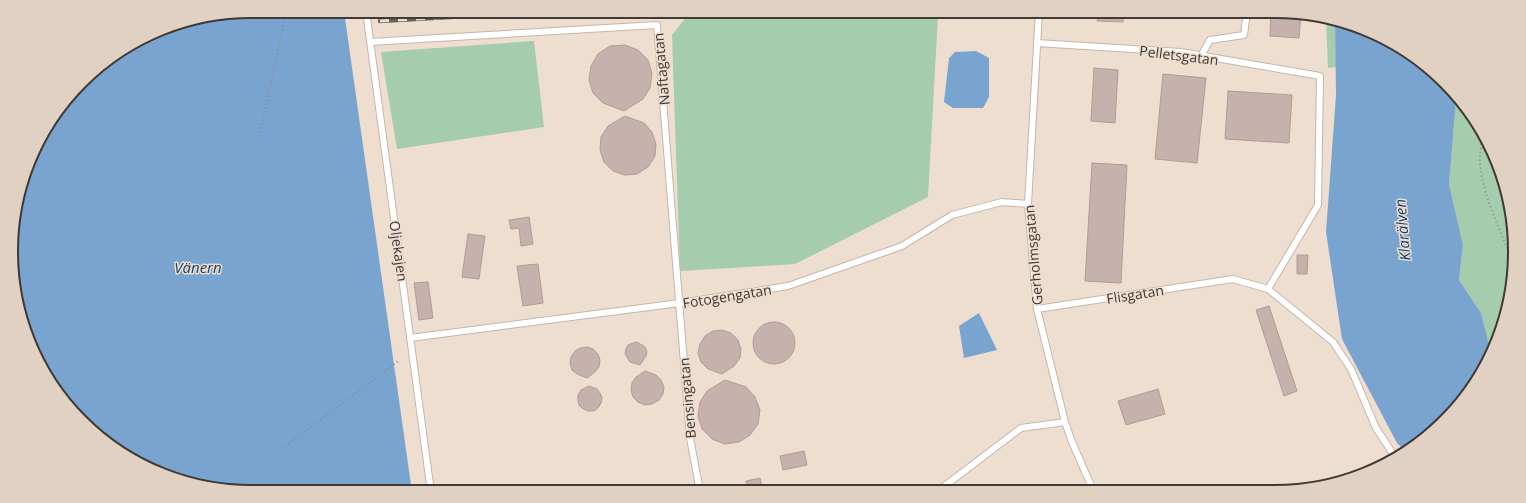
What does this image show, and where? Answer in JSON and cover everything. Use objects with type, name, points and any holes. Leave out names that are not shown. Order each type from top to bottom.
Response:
[{"type":"lane","name":"Oljekajen","points":[[367,18],[430,485]]},
{"type":"lane","name":"Gerholmsgatan","points":[[1039,18],[1028,204],[1037,309],[1065,422],[1091,485]]},
{"type":"lane","points":[[1201,56],[1210,40],[1244,35],[1246,18]]},
{"type":"lane","name":"Naftagatan","points":[[370,42],[657,25],[680,303]]},
{"type":"lane","name":"Pelletsgatan","points":[[1037,43],[1181,52],[1320,76],[1318,205],[1268,289]]},
{"type":"lane","name":"Fotogengatan","points":[[410,338],[680,303],[788,286],[902,246],[952,215],[1002,202],[1028,204]]},
{"type":"lane","name":"Flisgatan","points":[[1037,309],[1234,279],[1268,289]]},
{"type":"lane","points":[[1268,289],[1333,342],[1351,369],[1376,428],[1392,453]]},
{"type":"lane","name":"Bensingatan","points":[[680,303],[690,438],[699,485]]},
{"type":"lane","points":[[946,485],[1021,428],[1065,422]]},
{"type":"path","points":[[258,140],[285,18]]},
{"type":"path","points":[[1482,143],[1480,155],[1482,177],[1508,252]]},
{"type":"path","points":[[282,449],[398,362]]},
{"type":"green space","points":[[685,18],[938,18],[928,197],[795,264],[680,271],[672,35]]},
{"type":"green space","points":[[1326,24],[1335,26],[1336,67],[1328,68]]},
{"type":"green space","points":[[534,41],[544,127],[397,149],[381,52]]},
{"type":"green space","points":[[1456,104],[1469,122],[1484,148],[1496,176],[1504,206],[1508,236],[1508,267],[1504,297],[1496,327],[1489,344],[1481,313],[1459,280],[1463,245],[1449,184]]},
{"type":"water","name":"Vänern","points":[[236,18],[345,18],[411,485],[236,485],[206,481],[176,473],[148,461],[122,446],[86,417],[66,394],[42,355],[30,327],[22,297],[18,267],[18,236],[22,206],[30,176],[42,148],[57,122],[86,86],[109,66],[148,42],[176,30],[206,22]]},
{"type":"water","name":"Klarälven","points":[[1335,26],[1350,30],[1378,42],[1404,57],[1440,86],[1456,104],[1449,184],[1463,245],[1459,280],[1481,313],[1489,344],[1477,368],[1460,394],[1440,417],[1417,437],[1402,448],[1397,443],[1342,339],[1326,232],[1336,95]]},
{"type":"water","points":[[976,51],[989,58],[989,97],[983,108],[953,108],[944,102],[949,58],[955,52]]},
{"type":"water","points":[[979,313],[997,350],[964,358],[959,326]]},
{"type":"building","points":[[1097,18],[1123,18],[1123,22],[1097,21]]},
{"type":"building","points":[[1271,18],[1301,19],[1299,38],[1270,36]]},
{"type":"building","points":[[625,45],[638,50],[648,60],[652,74],[650,88],[643,99],[624,111],[603,103],[593,93],[589,80],[591,66],[598,54],[610,46]]},
{"type":"building","points":[[1094,68],[1118,70],[1115,123],[1091,121]]},
{"type":"building","points":[[1163,74],[1206,78],[1197,163],[1155,159]]},
{"type":"building","points":[[1228,91],[1292,95],[1289,143],[1225,139]]},
{"type":"building","points":[[625,116],[644,123],[652,132],[656,144],[655,156],[648,167],[637,174],[625,175],[613,171],[604,162],[600,150],[601,137],[608,126]]},
{"type":"building","points":[[1092,163],[1127,165],[1121,283],[1085,281]]},
{"type":"building","points":[[529,217],[533,244],[521,246],[519,228],[511,229],[509,220]]},
{"type":"building","points":[[468,234],[485,236],[479,279],[462,277]]},
{"type":"building","points":[[1297,255],[1308,255],[1307,274],[1297,274]]},
{"type":"building","points":[[538,264],[543,303],[523,306],[517,266]]},
{"type":"building","points":[[428,282],[433,318],[419,320],[414,283]]},
{"type":"building","points":[[1269,306],[1297,391],[1284,396],[1256,310]]},
{"type":"building","points":[[774,322],[789,328],[795,343],[789,358],[774,364],[759,358],[753,343],[759,328]]},
{"type":"building","points":[[722,330],[731,333],[738,340],[741,349],[740,358],[734,366],[722,374],[708,369],[701,362],[698,353],[700,344],[705,336],[713,331]]},
{"type":"building","points":[[637,342],[645,347],[647,352],[640,365],[630,362],[625,354],[628,345]]},
{"type":"building","points":[[587,347],[593,349],[598,354],[600,360],[599,367],[587,378],[572,370],[570,363],[571,357],[575,351],[580,348]]},
{"type":"building","points":[[645,371],[656,375],[661,380],[664,387],[663,394],[659,400],[652,404],[645,405],[638,402],[633,397],[631,390],[632,383],[636,377]]},
{"type":"building","points":[[725,380],[746,387],[755,397],[760,410],[758,424],[750,435],[739,442],[725,444],[712,439],[702,429],[698,416],[700,402],[707,391]]},
{"type":"building","points":[[589,386],[597,389],[602,398],[598,408],[594,411],[583,409],[579,405],[578,400],[578,395],[581,390]]},
{"type":"building","points":[[1158,389],[1165,414],[1126,425],[1118,401]]},
{"type":"building","points":[[804,451],[807,465],[783,470],[780,456]]},
{"type":"building","points":[[760,478],[762,485],[747,485],[746,481]]},
{"type":"railway","points":[[380,21],[433,18]]}]
